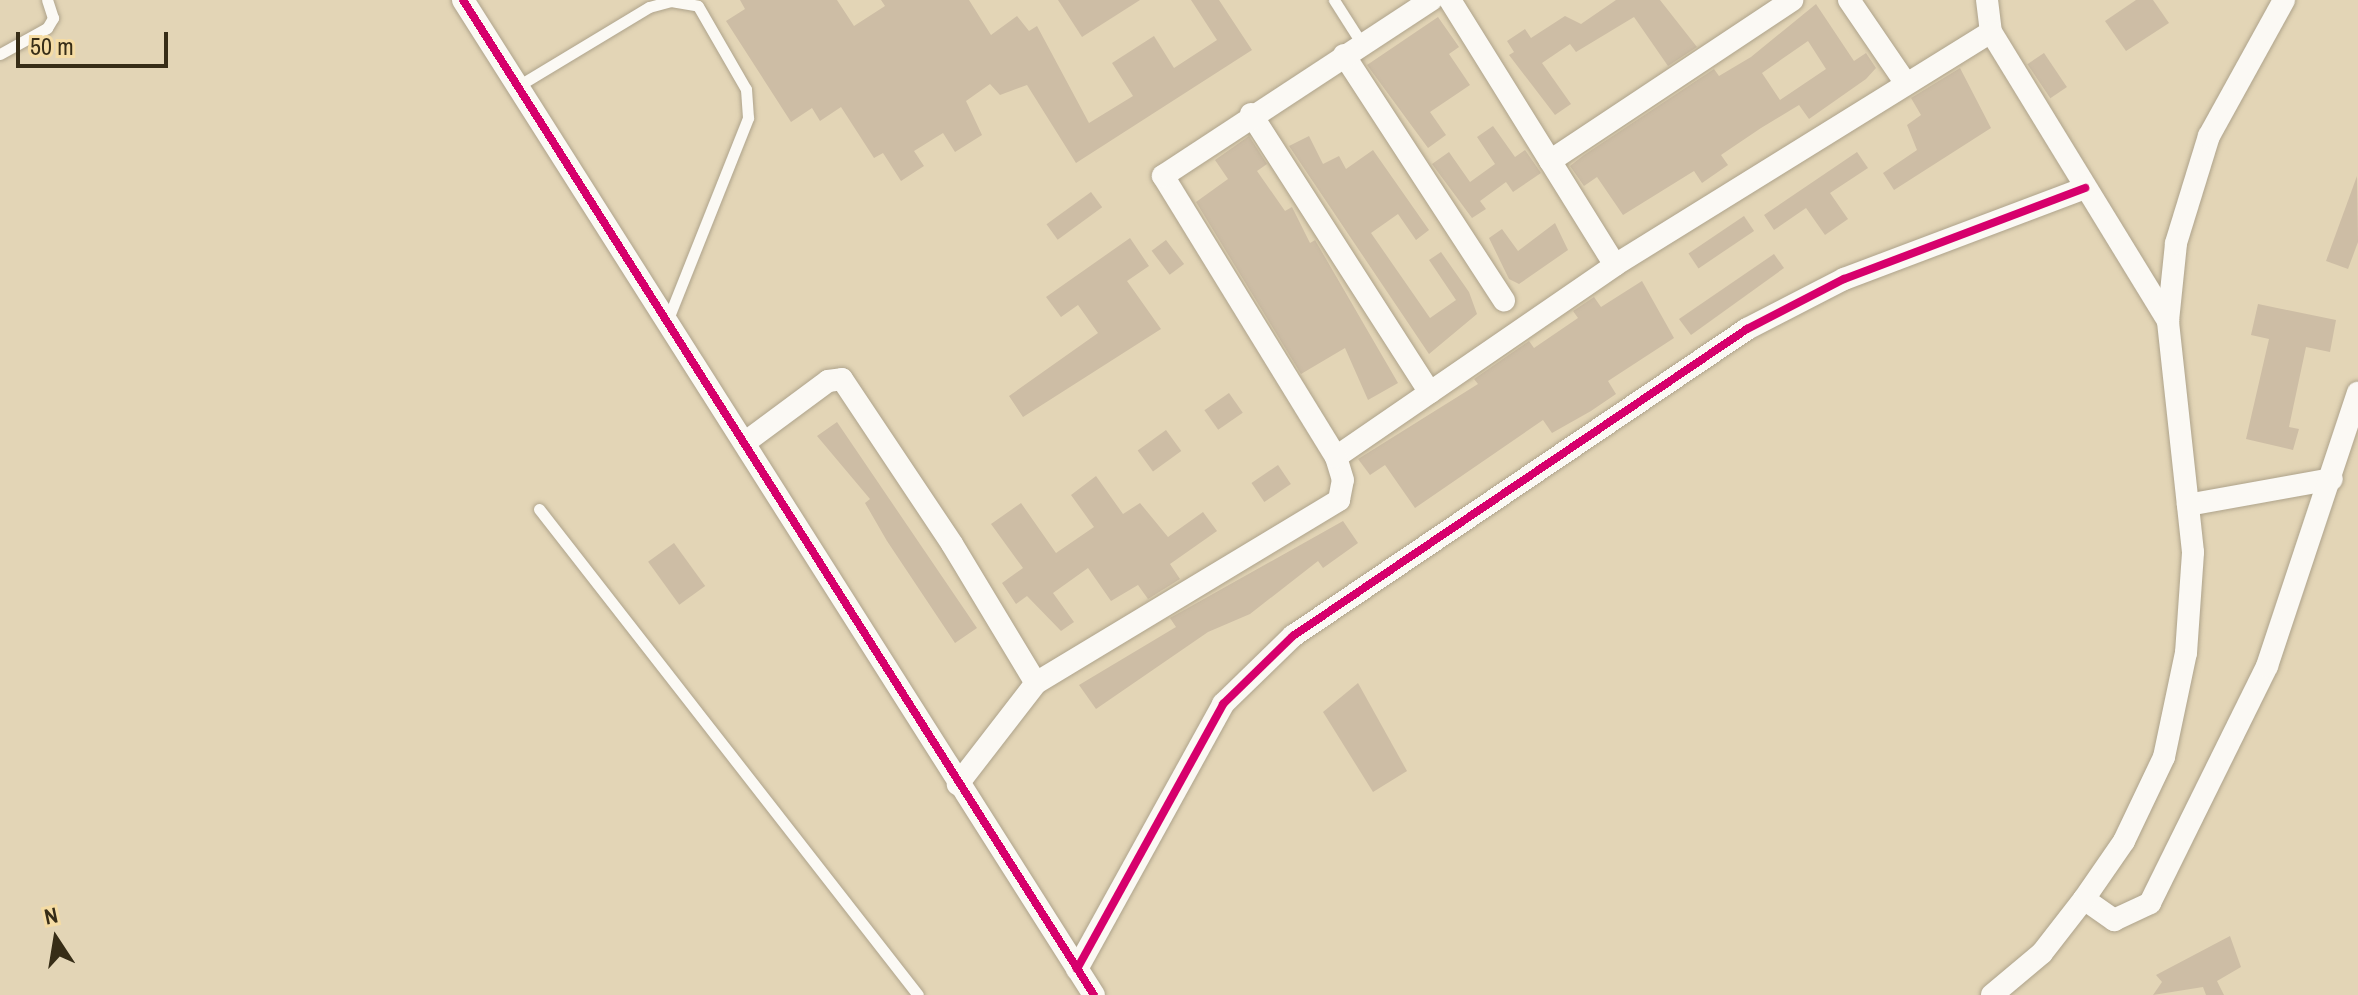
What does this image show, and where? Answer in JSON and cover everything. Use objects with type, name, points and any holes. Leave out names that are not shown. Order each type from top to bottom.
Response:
[{"type":"street","points":[[463,0],[747,441],[958,784],[1094,995]]},
{"type":"street","points":[[1450,0],[1615,265]]},
{"type":"street","points":[[1550,161],[1792,0]]},
{"type":"street","points":[[1849,0],[1905,82]]},
{"type":"street","points":[[1987,0],[1991,32],[2168,321]]},
{"type":"street","points":[[1992,995],[2042,953],[2084,899],[2124,841],[2164,757],[2186,653],[2188,505],[2168,321],[2176,243],[2209,136],[2284,0]]},
{"type":"street","points":[[958,784],[1036,683],[1339,500],[1336,457],[1165,185],[1168,167],[1423,2]]},
{"type":"street","points":[[1336,457],[1615,265],[1905,82],[1991,32]]},
{"type":"street","points":[[1353,50],[1504,300]]},
{"type":"street","points":[[1251,114],[1430,393]]},
{"type":"street","points":[[1077,969],[1223,704],[1293,636],[1747,329],[1844,279],[2085,188]]},
{"type":"street","points":[[747,441],[828,381],[853,387],[1036,683]]},
{"type":"street","points":[[2084,899],[2114,920],[2150,903],[2267,666],[2332,479],[2352,442],[2358,393]]},
{"type":"street","points":[[2188,505],[2332,479]]},
{"type":"lane","points":[[0,54],[47,28],[53,18],[47,0]]},
{"type":"lane","points":[[1334,0],[1353,50]]},
{"type":"lane","points":[[518,86],[649,7],[671,1],[698,6],[746,89],[748,118],[668,319]]},
{"type":"lane","points":[[539,509],[918,995]]},
{"type":"building","points":[[740,0],[837,0],[854,26],[885,6],[881,0],[969,0],[991,35],[1017,16],[1029,31],[1037,26],[1089,123],[1133,96],[1112,63],[1154,36],[1174,68],[1217,40],[1191,0],[1219,0],[1252,50],[1076,163],[1027,85],[1000,95],[990,84],[966,101],[982,135],[955,152],[943,133],[914,151],[924,166],[901,181],[883,153],[874,158],[841,107],[820,121],[812,108],[791,122],[726,21],[745,9]]},
{"type":"building","points":[[1058,0],[1140,0],[1082,37]]},
{"type":"building","points":[[1616,0],[1660,0],[1697,47],[1668,66],[1634,17],[1576,52],[1570,44],[1542,63],[1571,104],[1555,115],[1509,55],[1514,52],[1507,41],[1525,29],[1531,38],[1565,16],[1581,24]]},
{"type":"building","points":[[2136,0],[2153,0],[2169,23],[2126,51],[2105,21]]},
{"type":"building","points":[[1816,4],[1854,61],[1866,53],[1876,68],[1866,79],[1809,119],[1799,105],[1761,128],[1721,155],[1728,165],[1702,183],[1694,171],[1623,215],[1597,177],[1584,186],[1570,166],[1714,69],[1719,76],[1751,57]],"holes":[[[1808,41],[1826,69],[1780,100],[1762,73]]]},
{"type":"building","points":[[1438,17],[1459,47],[1449,54],[1470,85],[1430,112],[1446,135],[1428,148],[1367,65]]},
{"type":"building","points":[[2044,53],[2067,87],[2050,98],[2027,64]]},
{"type":"building","points":[[1960,68],[1991,128],[1894,190],[1883,173],[1917,150],[1907,125],[1921,115],[1911,98]]},
{"type":"building","points":[[1493,126],[1515,157],[1525,150],[1541,173],[1513,192],[1506,182],[1480,201],[1486,209],[1472,218],[1432,164],[1449,152],[1470,182],[1495,164],[1477,137]]},
{"type":"building","points":[[1249,136],[1267,164],[1257,171],[1285,211],[1292,207],[1310,243],[1315,240],[1398,383],[1368,400],[1345,348],[1301,374],[1196,202],[1228,179],[1215,160]]},
{"type":"building","points":[[1309,136],[1323,164],[1339,156],[1346,169],[1373,150],[1429,230],[1416,240],[1398,214],[1371,233],[1430,318],[1456,300],[1429,260],[1441,252],[1469,292],[1477,314],[1429,354],[1289,146]]},
{"type":"building","points":[[1857,152],[1868,168],[1830,193],[1848,219],[1825,235],[1806,208],[1774,230],[1764,215]]},
{"type":"building","points":[[2357,176],[2358,242],[2348,269],[2326,261]]},
{"type":"building","points":[[1091,192],[1102,207],[1058,240],[1047,224]]},
{"type":"building","points":[[1744,216],[1754,231],[1699,268],[1688,253]]},
{"type":"building","points":[[1555,223],[1568,250],[1519,284],[1509,279],[1489,238],[1502,229],[1518,251]]},
{"type":"building","points":[[1130,238],[1149,266],[1127,281],[1161,329],[1023,417],[1009,396],[1098,333],[1078,305],[1061,317],[1046,297]]},
{"type":"building","points":[[1166,240],[1184,264],[1170,275],[1152,251]]},
{"type":"building","points":[[1774,254],[1784,268],[1691,335],[1679,319]]},
{"type":"building","points":[[1642,281],[1674,338],[1608,381],[1616,394],[1591,411],[1552,433],[1543,420],[1415,508],[1385,465],[1370,475],[1358,459],[1478,384],[1474,379],[1529,341],[1534,348],[1578,318],[1573,311],[1594,297],[1601,307]]},
{"type":"building","points":[[2258,304],[2336,320],[2330,352],[2306,347],[2289,427],[2299,429],[2293,450],[2246,439],[2269,339],[2251,335]]},
{"type":"building","points":[[1229,393],[1243,413],[1218,430],[1204,410]]},
{"type":"building","points":[[837,422],[977,628],[955,643],[887,541],[865,503],[870,499],[817,436]]},
{"type":"building","points":[[1166,430],[1181,451],[1153,472],[1138,451]]},
{"type":"building","points":[[1278,465],[1291,484],[1264,502],[1251,483]]},
{"type":"building","points":[[1096,476],[1123,514],[1140,503],[1168,537],[1203,512],[1217,531],[1170,564],[1180,579],[1148,599],[1138,585],[1111,601],[1088,568],[1053,593],[1074,622],[1061,631],[1027,596],[1016,604],[1002,583],[1023,568],[991,524],[1021,503],[1056,553],[1094,527],[1071,495]]},
{"type":"building","points":[[1343,521],[1358,543],[1323,568],[1318,561],[1250,614],[1208,632],[1096,709],[1079,685],[1176,627],[1170,618]]},
{"type":"building","points":[[674,543],[705,586],[679,605],[648,562]]},
{"type":"building","points":[[1358,683],[1407,771],[1373,792],[1323,712]]},
{"type":"building","points":[[2230,936],[2241,967],[2217,981],[2224,995],[2206,995],[2203,987],[2153,995],[2162,982],[2156,975]]},
{"type":"cycle path","points":[[463,0],[1094,995]]},
{"type":"cycle path","points":[[1077,969],[1223,704],[1293,636],[1747,329],[1844,279],[2085,188]]}]
